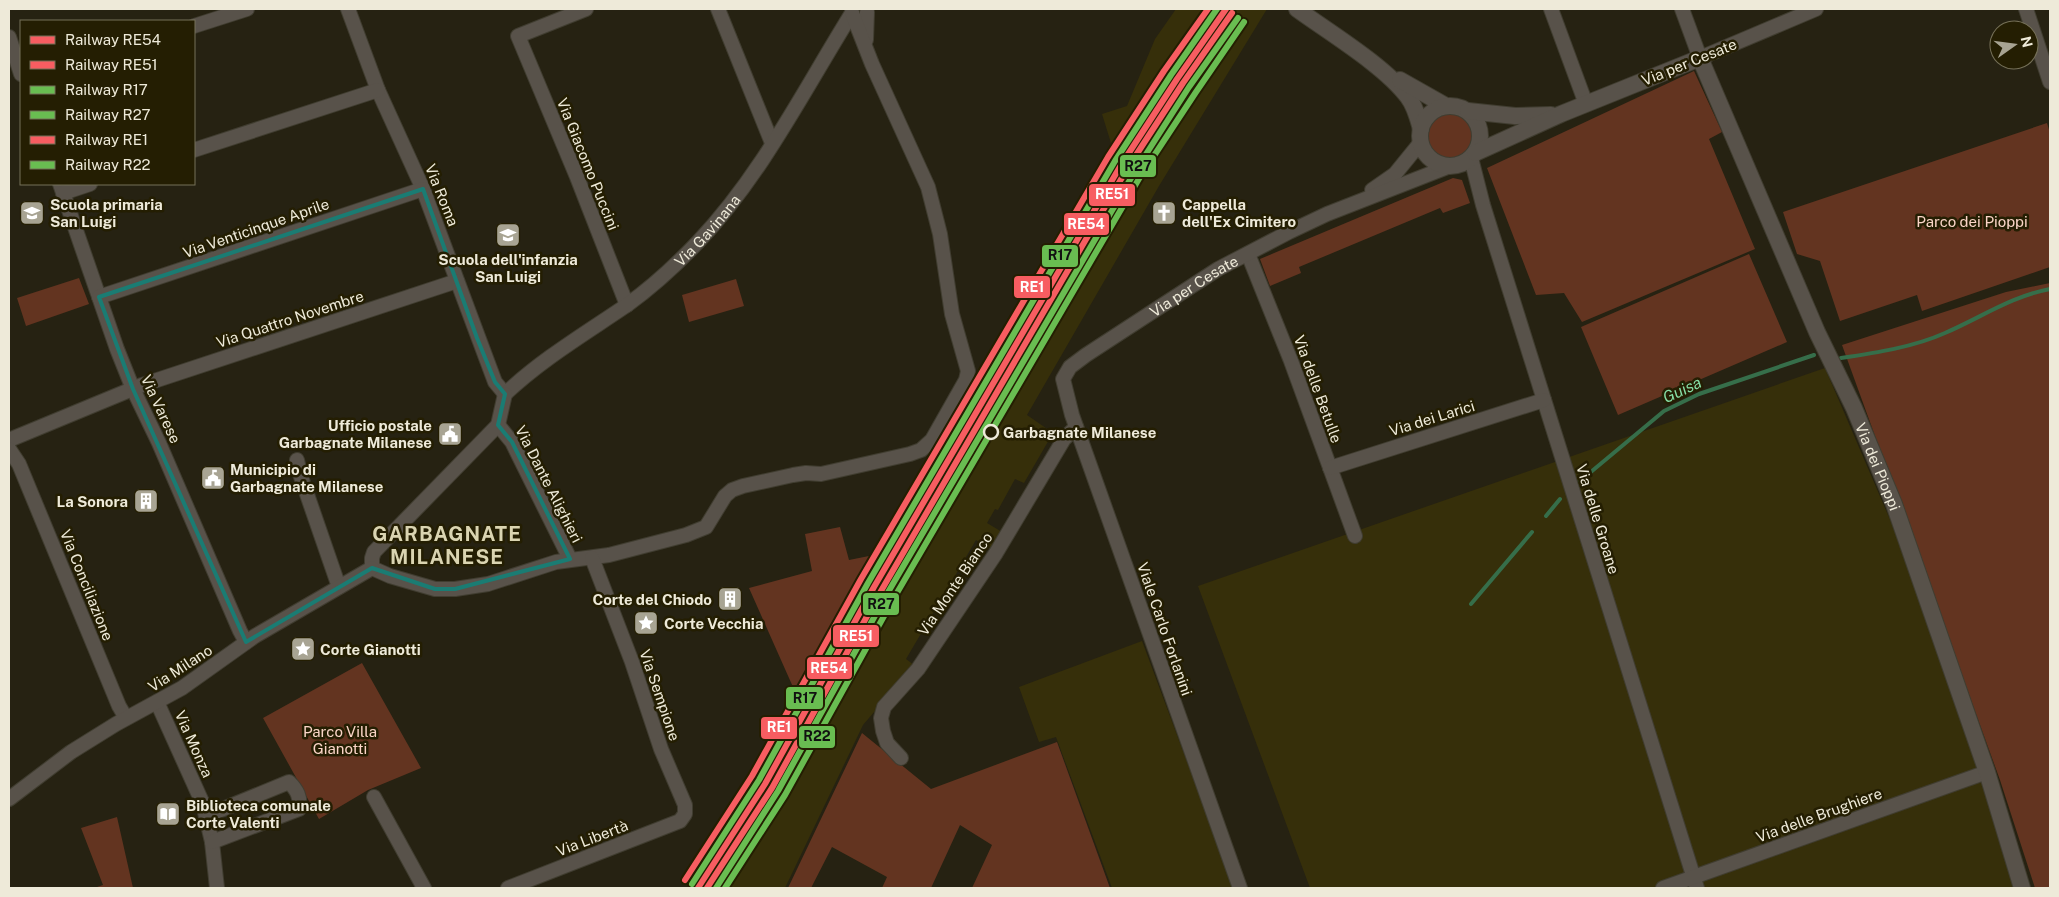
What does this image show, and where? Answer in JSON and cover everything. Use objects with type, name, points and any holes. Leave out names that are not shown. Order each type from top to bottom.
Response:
[{"type":"street","points":[[195,26],[247,9]]},
{"type":"street","name":"Via Roma","points":[[348,9],[378,90],[423,189],[495,382],[505,394]]},
{"type":"street","name":"Via Giacomo Puccini","points":[[586,9],[518,36],[577,177],[627,304]]},
{"type":"street","points":[[718,9],[772,143]]},
{"type":"street","points":[[1297,9],[1375,66],[1446,106]]},
{"type":"street","points":[[1551,9],[1586,104]]},
{"type":"street","points":[[1682,9],[1700,58]]},
{"type":"street","name":"Via per Cesate","points":[[1473,156],[1561,114],[1700,58],[1814,9]]},
{"type":"street","points":[[2026,9],[2050,82]]},
{"type":"street","points":[[850,11],[860,15],[869,10]]},
{"type":"street","points":[[867,51],[865,30],[869,10]]},
{"type":"street","points":[[505,394],[498,425],[374,552],[372,568],[390,576],[435,589],[455,590],[488,584],[570,559],[592,558],[661,543],[702,530],[709,524],[726,496],[732,490],[793,475],[806,473],[821,474],[878,462],[922,450],[932,440],[968,376],[968,366],[950,306],[940,234],[928,187],[850,11]]},
{"type":"street","name":"Via Gavinana","points":[[505,394],[556,352],[646,290],[697,242],[734,199],[772,143],[850,11]]},
{"type":"street","points":[[9,37],[20,71]]},
{"type":"street","name":"Via dei Pioppi","points":[[1700,58],[1817,332],[1873,452],[1894,504],[1987,772],[2022,888]]},
{"type":"street","points":[[1375,66],[1409,98],[1416,110],[1424,152],[1431,159],[1440,164],[1450,166],[1464,163],[1473,156],[1479,144],[1479,126],[1474,118],[1468,111],[1453,106],[1446,106],[1430,114],[1421,135]]},
{"type":"street","points":[[195,150],[378,90]]},
{"type":"street","name":"Via per Cesate","points":[[1468,111],[1515,116],[1561,114]]},
{"type":"street","name":"Via per Cesate","points":[[1337,211],[1382,184],[1403,166],[1421,135]]},
{"type":"street","name":"Via delle Groane","points":[[1473,156],[1472,170],[1695,883]]},
{"type":"street","name":"Via per Cesate","points":[[1063,379],[1070,367],[1086,355],[1218,270],[1289,232],[1450,166]]},
{"type":"street","points":[[62,188],[83,185]]},
{"type":"street","name":"Via Varese","points":[[62,188],[133,389],[163,452],[246,642]]},
{"type":"street","name":"Via Venticinque Aprile","points":[[99,297],[423,189]]},
{"type":"street","name":"Via delle Betulle","points":[[1248,254],[1291,362],[1355,536]]},
{"type":"street","name":"Via Quattro Novembre","points":[[14,438],[133,389],[457,281]]},
{"type":"street","name":"Viale Carlo Forlanini","points":[[1063,379],[1076,427],[1240,888]]},
{"type":"street","name":"Via dei Larici","points":[[1330,468],[1544,400]]},
{"type":"street","name":"Via Dante Alighieri","points":[[498,425],[512,442],[570,559]]},
{"type":"street","name":"Via Monte Bianco","points":[[901,758],[888,743],[883,731],[882,718],[884,707],[918,669],[996,554],[1064,439],[1076,427]]},
{"type":"street","name":"Via Conciliazione","points":[[14,438],[19,464]]},
{"type":"street","name":"Via Conciliazione","points":[[9,449],[19,464],[119,706],[126,718]]},
{"type":"street","points":[[297,460],[300,474],[339,587]]},
{"type":"street","name":"Via Sempione","points":[[592,558],[632,662],[661,749],[685,805],[685,814]]},
{"type":"street","name":"Via Milano","points":[[9,799],[72,752],[126,718],[203,675],[246,642],[372,568]]},
{"type":"street","name":"Via Monza","points":[[157,702],[201,798],[212,842],[216,888]]},
{"type":"street","name":"Via delle Brughiere","points":[[1663,888],[1695,883],[1987,772]]},
{"type":"street","points":[[206,816],[288,782],[296,789],[301,800],[299,809],[212,842]]},
{"type":"street","points":[[374,797],[424,888]]},
{"type":"street","name":"Via Libertà","points":[[508,888],[680,821],[685,814]]},
{"type":"highlighted area","points":[[423,189],[477,338],[495,382],[505,394],[498,425],[512,442],[570,559],[455,589],[435,589],[372,568],[246,642],[133,389],[99,297]]},
{"type":"shaded area","points":[[1176,9],[1267,9],[1159,186],[1027,415],[1053,433],[1024,483],[1015,479],[998,510],[995,509],[987,523],[1002,532],[992,549],[976,540],[906,659],[914,665],[863,725],[785,888],[689,888],[705,867],[758,779],[818,659],[916,493],[928,471],[925,469],[1039,270],[1037,269],[1095,182],[1111,143],[1102,114],[1127,106],[1155,39]]},
{"type":"shaded area","points":[[1825,368],[1891,522],[1975,755],[2016,888],[1310,888],[1198,586]]},
{"type":"shaded area","points":[[1142,641],[1234,888],[1112,888],[1056,737],[1039,742],[1019,687]]},
{"type":"green space","points":[[1694,71],[1722,132],[1709,139],[1755,249],[1582,322],[1564,293],[1536,295],[1487,168]]},
{"type":"green space","points":[[1450,113],[1463,117],[1469,123],[1473,136],[1469,149],[1463,155],[1450,159],[1437,155],[1431,149],[1427,136],[1431,123],[1437,117]]},
{"type":"green space","name":"Parco dei Pioppi","points":[[2047,123],[2050,133],[2050,267],[1922,311],[1917,295],[1840,321],[1820,261],[1797,254],[1783,212]]},
{"type":"green space","points":[[1453,178],[1462,180],[1470,203],[1443,213],[1440,208],[1299,267],[1301,273],[1270,286],[1260,259]]},
{"type":"green space","points":[[1749,254],[1787,342],[1618,415],[1581,327]]},
{"type":"green space","points":[[79,278],[89,304],[26,326],[17,298]]},
{"type":"green space","points":[[736,279],[744,306],[689,322],[682,295]]},
{"type":"green space","points":[[2050,283],[2050,888],[2035,888],[2000,780],[1842,345],[2006,292]]},
{"type":"green space","points":[[840,527],[849,560],[879,554],[818,659],[802,692],[793,687],[749,588],[812,571],[805,534]]},
{"type":"green space","name":"Parco Villa Gianotti","points":[[362,663],[421,768],[368,790],[319,819],[263,718]]},
{"type":"green space","points":[[862,733],[931,789],[1057,742],[1110,888],[972,888],[992,845],[960,825],[931,888],[882,888],[887,877],[832,847],[811,888],[788,888]]},
{"type":"green space","points":[[117,817],[133,888],[94,888],[103,885],[81,828]]},
{"type":"waterway","name":"Guisa","points":[[1841,358],[1881,352],[1933,338],[2009,302],[2050,289]]},
{"type":"waterway","name":"Guisa","points":[[1580,481],[1664,411],[1699,394],[1814,355]]},
{"type":"waterway","name":"Guisa","points":[[1546,516],[1560,499]]},
{"type":"waterway","name":"Guisa","points":[[1471,604],[1532,532]]},
{"type":"rail line","name":"RE1","points":[[685,880],[752,776],[861,579],[1108,157],[1164,71],[1208,9]]},
{"type":"rail line","name":"R17","points":[[692,884],[759,780],[868,583],[1115,161],[1217,9]]},
{"type":"rail line","name":"RE54","points":[[698,888],[765,784],[874,587],[1121,165],[1177,79],[1226,9]]},
{"type":"rail line","name":"RE51","points":[[707,888],[772,788],[881,591],[1127,169],[1183,83],[1232,13]]},
{"type":"rail line","name":"R27","points":[[716,888],[778,791],[887,594],[1134,173],[1189,87],[1238,18]]},
{"type":"rail line","name":"R22","points":[[725,888],[785,795],[894,598],[1140,177],[1244,22]]},
{"type":"place","name":"Scuola primaria San Luigi","points":[[32,213]]},
{"type":"place","name":"Cappella dell'Ex Cimitero","points":[[1164,213]]},
{"type":"place","name":"Scuola dell'infanzia San Luigi","points":[[508,235]]},
{"type":"place","name":"Garbagnate Milanese","points":[[991,432]]},
{"type":"place","name":"Ufficio postale Garbagnate Milanese","points":[[450,434]]},
{"type":"place","name":"Municipio di Garbagnate Milanese","points":[[213,478]]},
{"type":"place","name":"La Sonora","points":[[146,501]]},
{"type":"place","name":"Corte del Chiodo","points":[[730,599]]},
{"type":"place","name":"Corte Vecchia","points":[[646,623]]},
{"type":"place","name":"Corte Gianotti","points":[[303,649]]},
{"type":"place","name":"Biblioteca comunale Corte Valenti","points":[[168,814]]},
{"type":"district","name":"GARBAGNATE MILANESE","points":[[447,546]]}]
